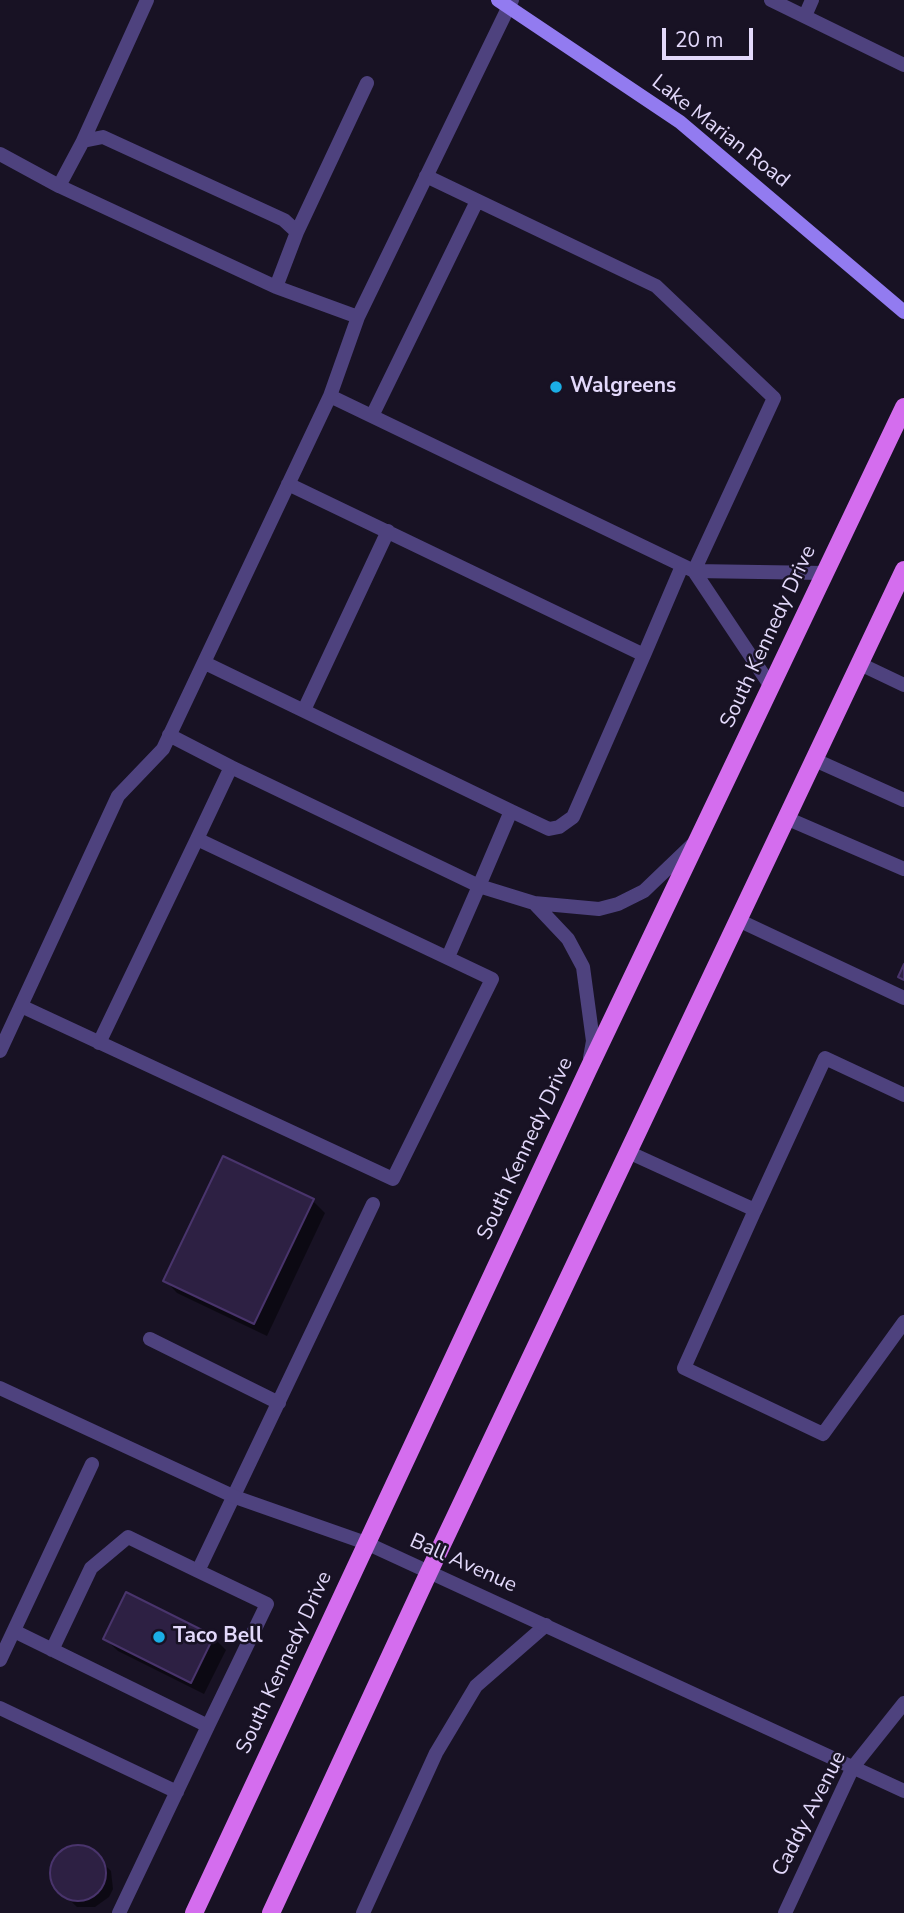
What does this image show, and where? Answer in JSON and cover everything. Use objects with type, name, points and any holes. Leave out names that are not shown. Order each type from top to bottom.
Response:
[{"type":"main road","name":"South Kennedy Drive","points":[[194,1913],[695,842],[904,407]]},
{"type":"main road","points":[[271,1913],[429,1572],[904,570]]},
{"type":"street","points":[[59,186],[83,141],[147,0]]},
{"type":"street","points":[[771,0],[904,65]]},
{"type":"street","points":[[805,16],[813,0]]},
{"type":"street","points":[[0,1051],[118,796],[163,749],[205,663],[330,396],[358,317],[506,2]]},
{"type":"street","name":"Lake Marian Road","points":[[506,2],[680,122],[904,312]]},
{"type":"street","points":[[276,287],[297,232],[367,83]]},
{"type":"street","points":[[83,141],[103,138],[284,220],[297,232]]},
{"type":"street","points":[[0,154],[59,186],[276,287],[358,317]]},
{"type":"street","points":[[205,663],[549,829],[559,827],[573,817],[644,655],[774,398],[656,286],[426,176]]},
{"type":"street","points":[[372,416],[477,201]]},
{"type":"street","points":[[330,396],[688,569],[824,573]]},
{"type":"street","points":[[288,484],[644,655]]},
{"type":"street","points":[[304,710],[387,531]]},
{"type":"street","points":[[688,569],[770,685]]},
{"type":"street","points":[[860,664],[904,685]]},
{"type":"street","points":[[169,735],[479,886],[534,903],[599,909],[618,904],[644,891],[695,842]]},
{"type":"street","points":[[815,760],[904,800]]},
{"type":"street","points":[[99,1043],[231,767]]},
{"type":"street","points":[[447,957],[511,811]]},
{"type":"street","points":[[786,818],[904,869]]},
{"type":"street","points":[[21,1006],[393,1179],[492,979],[197,839]]},
{"type":"street","points":[[534,903],[568,939],[583,967],[593,1041],[587,1072]]},
{"type":"street","points":[[738,920],[904,998]]},
{"type":"street","points":[[904,1095],[825,1058],[684,1368],[823,1434],[904,1322]]},
{"type":"street","points":[[628,1152],[755,1210]]},
{"type":"street","points":[[198,1571],[373,1204]]},
{"type":"street","points":[[150,1339],[279,1403]]},
{"type":"street","name":"Ball Avenue","points":[[0,1388],[235,1497],[366,1543],[904,1791]]},
{"type":"street","points":[[0,1660],[92,1464]]},
{"type":"street","points":[[52,1650],[91,1568],[128,1537],[267,1604],[119,1913]]},
{"type":"street","points":[[363,1913],[436,1753],[476,1686],[546,1625]]},
{"type":"street","points":[[14,1631],[208,1726]]},
{"type":"street","name":"Caddy Avenue","points":[[785,1913],[853,1768],[904,1703]]},
{"type":"street","points":[[0,1708],[177,1792]]},
{"type":"building","points":[[904,964],[904,980],[898,977]]},
{"type":"building","points":[[223,1156],[314,1199],[254,1324],[163,1281]]},
{"type":"building","name":"Taco Bell","points":[[126,1592],[214,1636],[191,1683],[103,1639]]},
{"type":"building","points":[[78,1845],[89,1847],[98,1853],[104,1862],[104,1884],[98,1893],[89,1899],[78,1901],[67,1899],[58,1893],[52,1884],[50,1873],[52,1862],[58,1853],[67,1847]]},
{"type":"place","name":"Walgreens","points":[[556,387]]},
{"type":"place","name":"Taco Bell","points":[[159,1637]]}]
